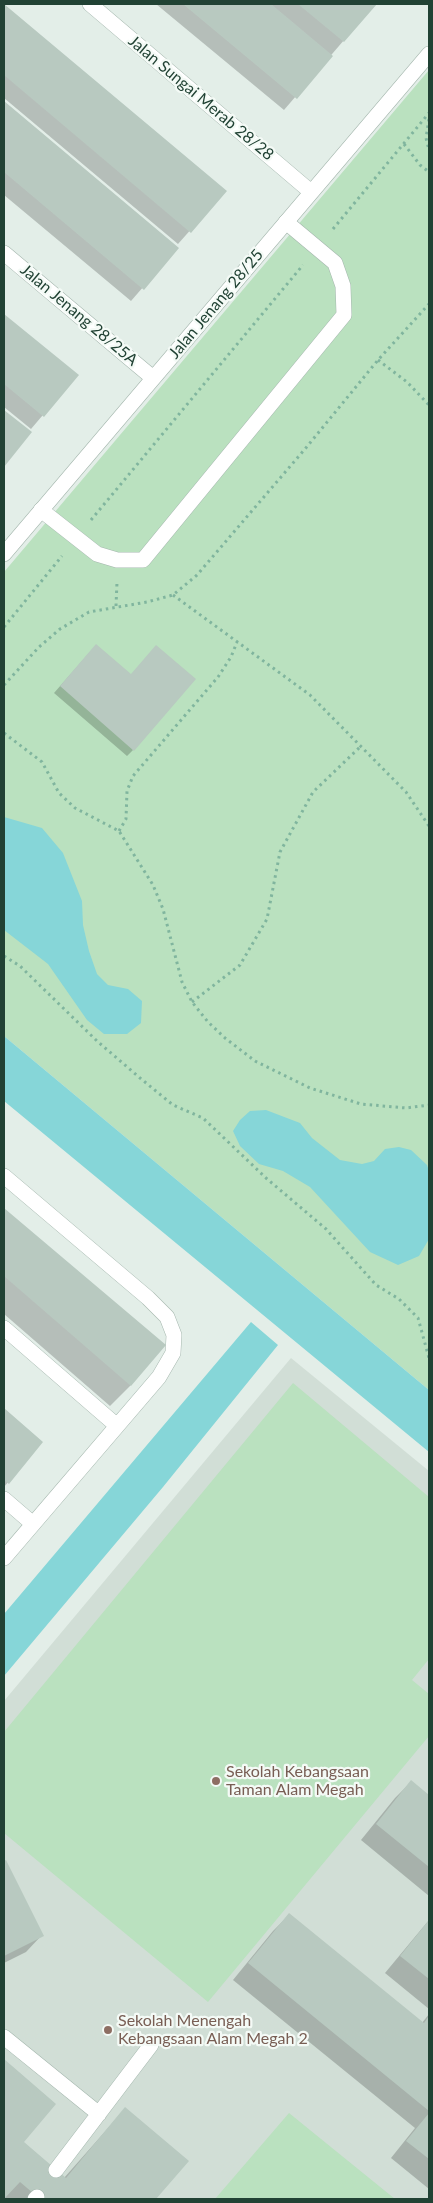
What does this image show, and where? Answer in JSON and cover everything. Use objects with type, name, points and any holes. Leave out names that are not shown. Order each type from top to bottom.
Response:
[{"type":"street","name":"Jalan Sungai Merab 28/28","points":[[90,4],[312,192]]},
{"type":"street","name":"Jalan Jenang 28/25","points":[[4,554],[429,54]]},
{"type":"street","points":[[41,510],[97,554],[117,560],[143,560],[344,315],[343,286],[335,263],[286,222]]},
{"type":"street","name":"Jalan Jenang 28/25A","points":[[4,253],[153,378]]},
{"type":"street","points":[[4,1176],[148,1298],[167,1317],[174,1335],[173,1353],[159,1377],[4,1558]]},
{"type":"street","points":[[4,1328],[116,1425]]},
{"type":"street","points":[[4,1499],[32,1524]]},
{"type":"street","points":[[4,2037],[99,2114]]},
{"type":"street","points":[[56,2170],[151,2045]]},
{"type":"path","points":[[4,627],[429,113]]},
{"type":"path","points":[[429,119],[426,138],[429,150]]},
{"type":"path","points":[[404,144],[420,165],[429,172]]},
{"type":"path","points":[[4,686],[39,647],[60,629],[89,612],[147,602],[173,595],[197,575],[222,548],[378,360],[429,304]]},
{"type":"path","points":[[378,360],[407,382],[429,405]]},
{"type":"path","points":[[173,595],[310,696],[406,792],[429,826]]},
{"type":"path","points":[[119,831],[126,819],[127,791],[133,776],[218,677],[231,657],[237,642]]},
{"type":"path","points":[[4,733],[42,762],[59,793],[75,808],[119,831],[153,885],[163,909],[182,982],[192,1002],[208,1022],[225,1038],[255,1061],[310,1088],[361,1104],[406,1108],[429,1105]]},
{"type":"path","points":[[192,1002],[240,965],[267,919],[280,852],[312,792],[361,746]]},
{"type":"path","points":[[4,956],[20,966],[97,1040],[172,1105],[203,1118],[266,1178],[326,1229],[376,1285],[399,1300],[418,1318],[429,1358]]},
{"type":"shaded area","name":"Sekolah Kebangsaan Taman Alam Megah","points":[[291,1358],[429,1471],[429,2199],[4,2199],[4,1701]]},
{"type":"green space","points":[[429,70],[429,1390],[4,1036],[4,572]]},
{"type":"green space","name":"Sekolah Kebangsaan Taman Alam Megah","points":[[293,1383],[429,1497],[429,1659],[412,1680],[429,1694],[429,1736],[208,2002],[4,1833],[4,1732]]},
{"type":"green space","points":[[289,2113],[395,2199],[215,2199]]},
{"type":"water","points":[[4,817],[42,828],[63,853],[82,901],[83,925],[97,974],[108,985],[128,989],[142,1001],[141,1023],[127,1034],[104,1034],[87,1020],[48,964],[4,930]]},
{"type":"water","points":[[4,1036],[429,1390],[429,1452],[4,1101]]},
{"type":"water","points":[[266,1110],[300,1123],[312,1138],[340,1160],[362,1164],[374,1161],[385,1149],[399,1147],[411,1150],[427,1165],[429,1171],[429,1239],[419,1256],[398,1265],[370,1252],[310,1187],[283,1171],[259,1164],[240,1146],[233,1131],[240,1120],[250,1111]]},
{"type":"water","points":[[251,1322],[278,1345],[163,1487],[4,1676],[4,1614]]},
{"type":"building","points":[[4,4],[227,191],[191,233],[4,75]]},
{"type":"building","points":[[183,4],[271,4],[333,56],[297,99]]},
{"type":"building","points":[[298,4],[377,4],[344,42]]},
{"type":"building","points":[[4,101],[179,248],[144,290],[4,172]]},
{"type":"building","points":[[4,314],[79,375],[44,417],[4,384]]},
{"type":"building","points":[[4,410],[32,432],[4,467]]},
{"type":"building","points":[[96,644],[131,674],[156,645],[196,679],[134,751],[60,686]]},
{"type":"building","points":[[4,1208],[166,1345],[131,1386],[4,1276]]},
{"type":"building","points":[[4,1408],[43,1442],[9,1484],[4,1480]]},
{"type":"building","points":[[411,1780],[429,1795],[429,1867],[376,1824]]},
{"type":"building","points":[[6,1860],[44,1936],[4,1956],[4,1861]]},
{"type":"building","points":[[289,1913],[424,2023],[429,2016],[429,2111],[248,1963]]},
{"type":"building","points":[[429,1920],[429,1979],[400,1956]]},
{"type":"building","points":[[4,2059],[56,2104],[24,2142],[66,2178],[125,2107],[189,2161],[156,2199],[40,2199],[20,2182],[4,2199]]},
{"type":"building","points":[[429,2113],[429,2159],[406,2141]]},
{"type":"place","name":"Sekolah Kebangsaan Taman Alam Megah","points":[[216,1781]]},
{"type":"place","name":"Sekolah Menengah Kebangsaan Alam Megah 2","points":[[108,2030]]}]
